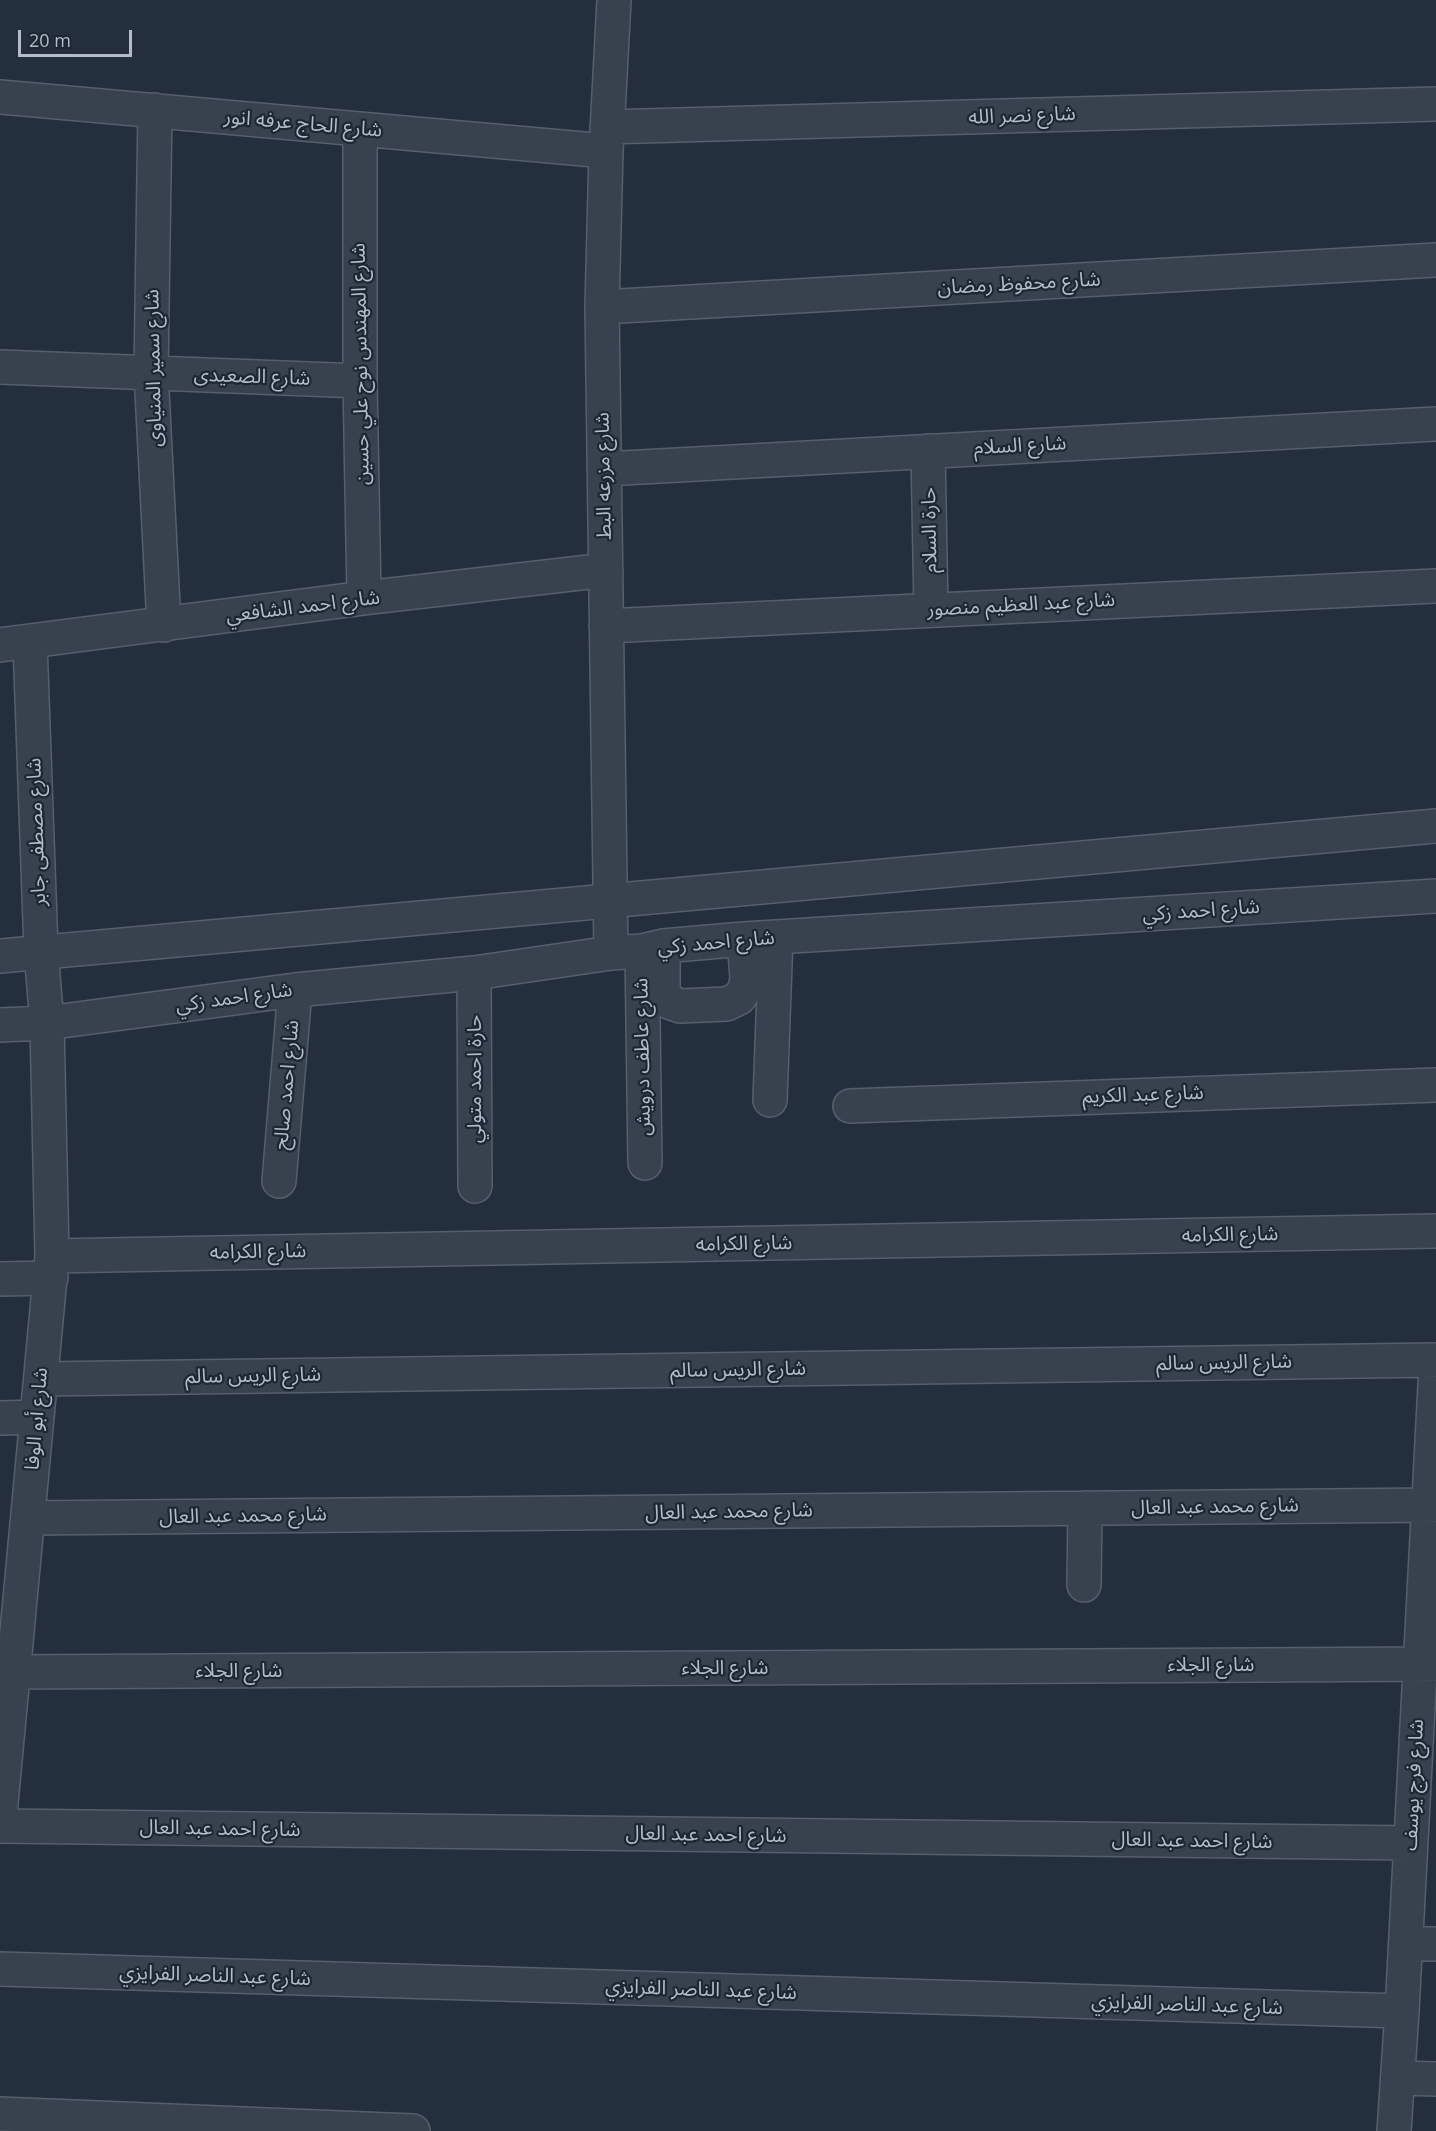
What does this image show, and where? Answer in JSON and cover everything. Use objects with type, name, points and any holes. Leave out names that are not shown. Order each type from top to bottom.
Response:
[{"type":"street","name":"شارع مزرعه البط","points":[[614,0],[602,307],[609,902],[645,954]]},
{"type":"street","name":"شارع الحاج عرفه انور","points":[[0,97],[360,129],[607,139]]},
{"type":"street","name":"شارع نصر الله","points":[[607,139],[1436,104]]},
{"type":"street","name":"شارع سمير المنياوى","points":[[156,110],[151,372],[164,625]]},
{"type":"street","name":"شارع المهندس نوح علي حسين","points":[[360,129],[360,381],[364,598]]},
{"type":"street","name":"شارع محفوظ رمضان","points":[[602,307],[1436,260]]},
{"type":"street","name":"شارع الصعيدى","points":[[0,367],[360,381]]},
{"type":"street","name":"شارع السلام","points":[[604,469],[1436,424]]},
{"type":"street","name":"حارة السلام","points":[[928,451],[932,610]]},
{"type":"street","name":"شارع احمد الشافعي","points":[[15,644],[364,598],[606,570]]},
{"type":"street","name":"شارع عبد العظيم منصور","points":[[606,626],[1436,586]]},
{"type":"street","name":"شارع مصطفى جابر","points":[[15,644],[47,1023]]},
{"type":"street","points":[[0,956],[1436,826]]},
{"type":"street","name":"شارع احمد زكي","points":[[0,1025],[47,1023],[295,990],[645,954],[745,951],[776,937],[1436,896]]},
{"type":"street","points":[[770,1100],[776,937]]},
{"type":"street","points":[[645,954],[669,1002],[681,1006],[727,1004],[739,998],[745,989],[745,951]]},
{"type":"street","name":"شارع عاطف درويش","points":[[645,954],[645,1163]]},
{"type":"street","name":"حارة احمد متولي","points":[[474,973],[475,1186]]},
{"type":"street","name":"شارع احمد صالح","points":[[279,1181],[295,990]]},
{"type":"street","name":"شارع أبو الوفا","points":[[0,1814],[5,1714],[13,1672],[12,1557],[28,1518],[51,1267],[47,1023]]},
{"type":"street","name":"شارع عبد الكريم","points":[[850,1106],[1436,1085]]},
{"type":"street","name":"شارع الكرامه","points":[[0,1279],[51,1267],[1436,1231]]},
{"type":"street","name":"شارع الريس سالم","points":[[41,1379],[1436,1360]]},
{"type":"street","name":"شارع فرج يوسف","points":[[1394,2131],[1402,2011],[1421,1944],[1411,1843],[1425,1796],[1436,1366]]},
{"type":"street","points":[[0,1418],[37,1417]]},
{"type":"street","name":"شارع محمد عبد العال","points":[[28,1518],[1432,1505]]},
{"type":"street","points":[[1084,1584],[1085,1508]]},
{"type":"street","name":"شارع الجلاء","points":[[13,1672],[1428,1664]]},
{"type":"street","name":"شارع احمد عبد العال","points":[[0,1826],[1411,1843]]},
{"type":"street","name":"شارع عبد الناصر الفرايزي","points":[[0,1969],[1402,2011]]},
{"type":"street","points":[[1398,2078],[1436,2079]]},
{"type":"street","points":[[0,2114],[413,2131]]}]
